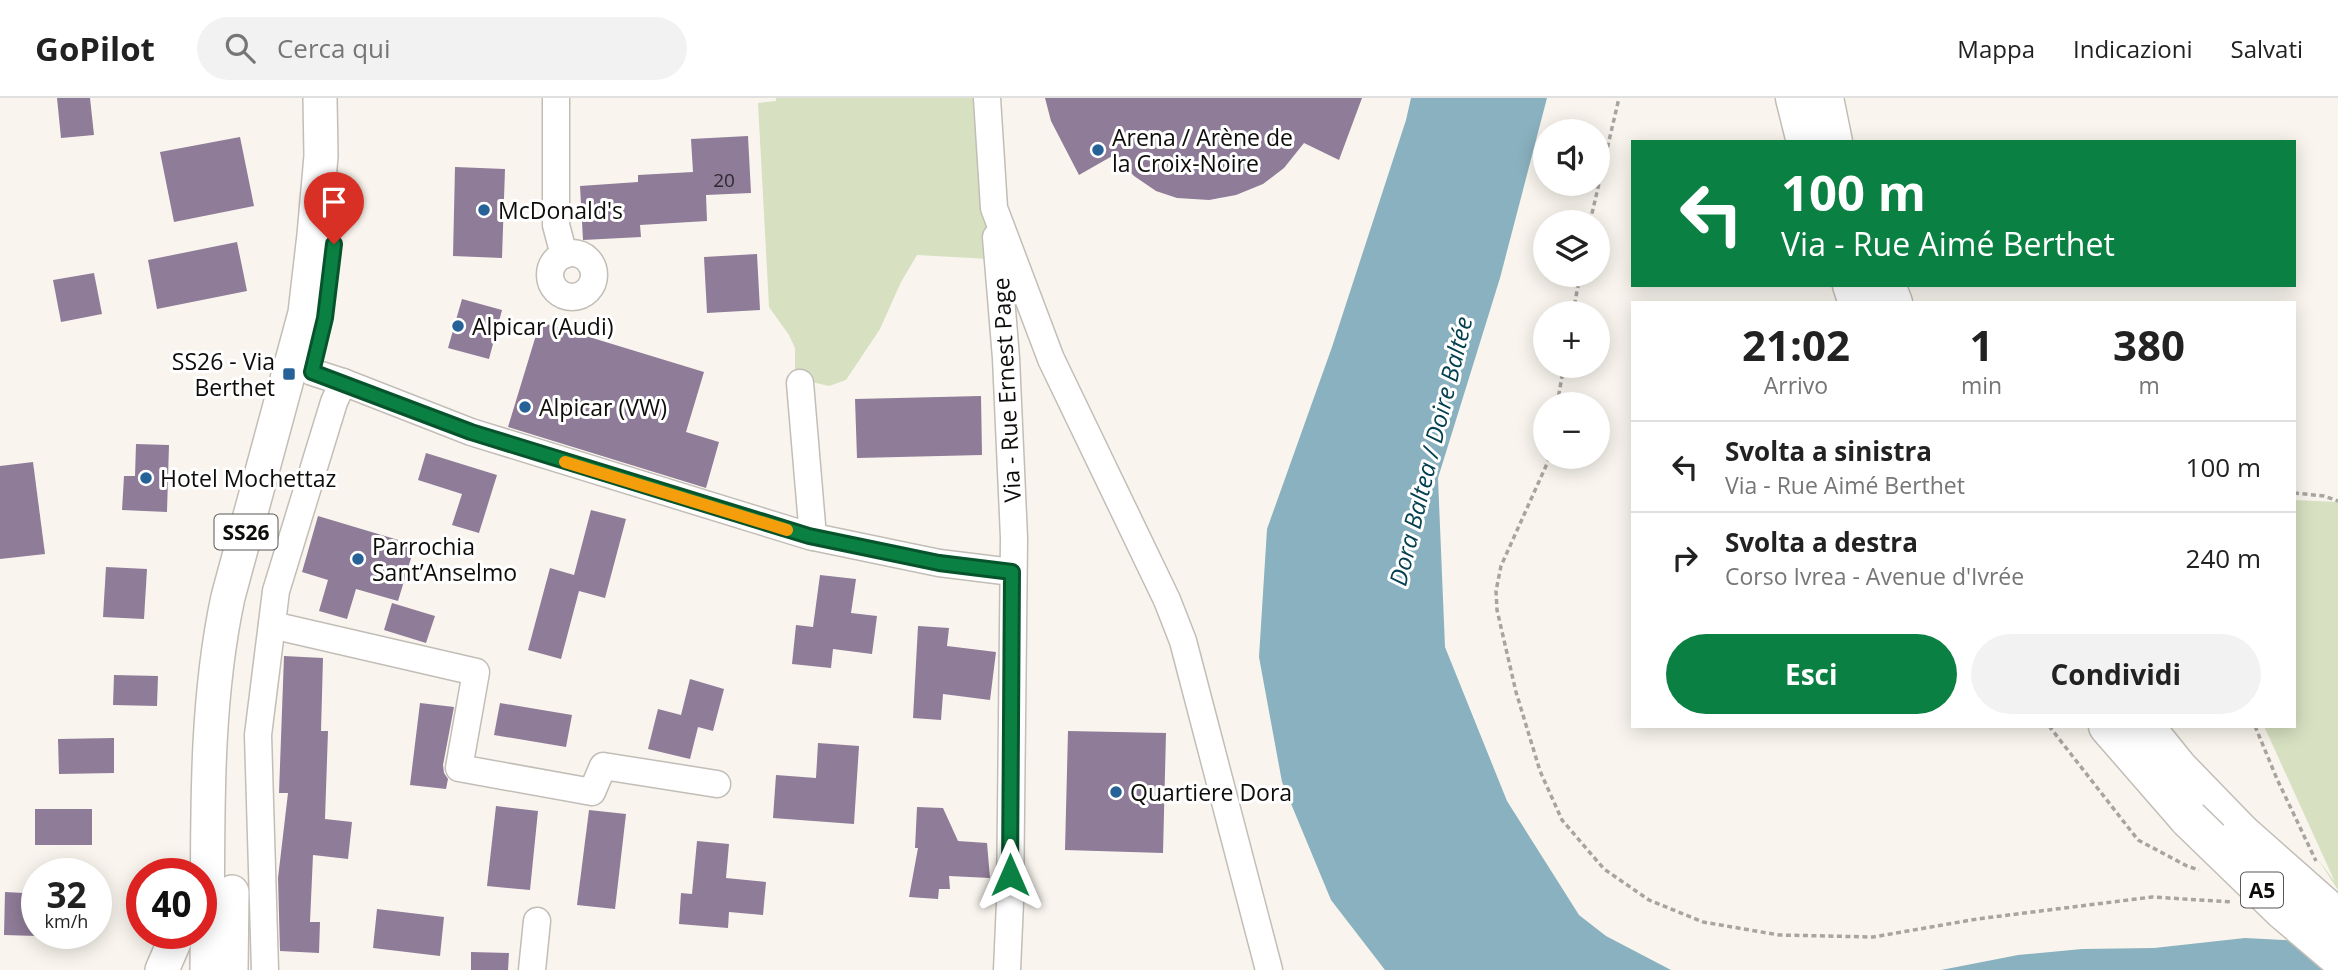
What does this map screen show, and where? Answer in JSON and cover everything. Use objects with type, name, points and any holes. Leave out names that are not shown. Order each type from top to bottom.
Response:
[{"type":"highway","points":[[1795,98],[1806,140]]},
{"type":"highway","points":[[1824,98],[1833,140]]},
{"type":"highway","name":"A5","points":[[2110,728],[2189,819],[2284,911],[2338,957]]},
{"type":"highway","name":"A5","points":[[2146,728],[2178,768],[2241,833],[2338,919]]},
{"type":"main road","name":"SS26","points":[[208,970],[213,688],[219,639],[305,313],[321,156],[320,98]]},
{"type":"main road","points":[[231,970],[232,753],[239,661],[248,607],[328,377],[325,318],[333,264],[341,157],[342,98]]},
{"type":"main road","points":[[197,858],[210,781]]},
{"type":"main road","points":[[162,970],[171,949]]},
{"type":"street","points":[[556,98],[556,225],[564,255]]},
{"type":"street","name":"Via - Rue Ernest Page","points":[[987,98],[1006,358],[1014,538],[1007,970]]},
{"type":"street","points":[[994,208],[1051,359],[1167,600],[1183,641],[1269,970]]},
{"type":"street","points":[[328,377],[471,432],[813,537],[939,563],[1012,572]]},
{"type":"street","points":[[265,970],[258,735],[276,591],[334,402],[328,377]]},
{"type":"street","points":[[800,383],[813,537]]},
{"type":"street","points":[[272,625],[476,671],[459,768],[592,792],[603,766],[717,785]]},
{"type":"street","points":[[532,970],[537,921]]},
{"type":"path","points":[[1593,210],[1619,98]]},
{"type":"path","points":[[1545,469],[1501,566],[1496,591],[1497,610],[1516,692],[1540,771],[1562,820],[1604,869],[1649,900],[1703,922],[1779,934],[1873,937],[2003,915],[2152,897],[2233,902]]},
{"type":"path","points":[[2296,493],[2324,496],[2338,501]]},
{"type":"path","points":[[2051,728],[2138,840],[2187,866],[2209,873]]},
{"type":"path","points":[[2256,728],[2277,779],[2317,858],[2314,866]]},
{"type":"green space","points":[[776,98],[979,98],[989,259],[917,255],[901,282],[880,329],[846,380],[829,386],[795,378],[795,348],[769,307],[758,103],[776,101]]},
{"type":"green space","points":[[2296,500],[2338,502],[2338,890],[2317,858],[2335,882],[2265,728],[2296,728]]},
{"type":"water","name":"Dora Baltea / Doire Baltée","points":[[1411,98],[1547,98],[1542,119],[1533,119],[1533,152],[1500,278],[1438,478],[1445,647],[1507,801],[1579,915],[1606,936],[1671,970],[1385,970],[1331,900],[1282,782],[1259,657],[1267,529],[1332,347]]},
{"type":"water","points":[[2245,938],[2338,943],[2338,970],[1941,970],[2018,955],[2082,949],[2154,948]]},
{"type":"building","points":[[57,98],[90,98],[94,135],[61,138]]},
{"type":"building","points":[[1045,98],[1362,98],[1339,160],[1304,143],[1284,168],[1263,184],[1236,195],[1209,200],[1177,198],[1156,191],[1134,176],[1114,155],[1079,175],[1051,121]]},
{"type":"building","points":[[748,136],[751,193],[706,195],[707,221],[640,225],[641,237],[583,240],[580,186],[638,182],[638,175],[693,172],[691,139]]},
{"type":"building","points":[[240,137],[254,206],[174,222],[160,152]]},
{"type":"building","points":[[455,167],[505,169],[502,258],[453,256]]},
{"type":"building","points":[[237,242],[247,291],[157,309],[148,260]]},
{"type":"building","points":[[757,254],[760,310],[707,313],[704,257]]},
{"type":"building","points":[[94,273],[102,314],[61,322],[53,280]]},
{"type":"building","points":[[462,299],[502,310],[489,359],[448,348]]},
{"type":"building","points":[[540,322],[704,372],[686,432],[719,442],[706,488],[508,427]]},
{"type":"building","points":[[981,396],[982,455],[857,458],[855,399]]},
{"type":"building","name":"Hotel Mochettaz","points":[[136,444],[169,445],[167,512],[122,510],[124,476],[135,476]]},
{"type":"building","points":[[426,453],[497,475],[479,533],[452,525],[462,494],[418,480]]},
{"type":"building","points":[[33,462],[45,554],[0,559],[0,466]]},
{"type":"building","points":[[591,510],[626,519],[605,598],[579,591],[561,659],[528,650],[550,568],[574,575]]},
{"type":"building","name":"Parrochia Sant’Anselmo","points":[[318,516],[415,545],[398,601],[356,589],[347,619],[319,611],[328,580],[302,572]]},
{"type":"building","points":[[106,567],[147,569],[144,619],[103,617]]},
{"type":"building","points":[[820,575],[856,579],[851,613],[877,616],[872,654],[833,649],[831,668],[792,664],[796,625],[813,627]]},
{"type":"building","points":[[392,603],[435,616],[426,643],[384,630]]},
{"type":"building","points":[[918,626],[949,628],[947,646],[996,652],[990,700],[943,694],[941,720],[913,718]]},
{"type":"building","points":[[284,656],[323,658],[321,731],[328,731],[325,819],[352,822],[348,859],[313,855],[310,922],[320,922],[319,953],[280,951],[278,878],[288,793],[279,793]]},
{"type":"building","points":[[114,675],[158,676],[157,706],[113,705]]},
{"type":"building","points":[[690,679],[724,689],[713,731],[698,727],[690,759],[648,749],[658,709],[681,715]]},
{"type":"building","points":[[420,703],[454,707],[443,765],[448,779],[446,789],[410,785]]},
{"type":"building","points":[[500,703],[572,715],[566,747],[494,735]]},
{"type":"building","name":"Quartiere Dora","points":[[1068,731],[1166,733],[1163,853],[1065,850]]},
{"type":"building","points":[[114,738],[114,773],[59,774],[58,739]]},
{"type":"building","points":[[818,743],[859,746],[854,824],[773,818],[776,775],[816,778]]},
{"type":"building","points":[[496,806],[538,811],[530,890],[487,886]]},
{"type":"building","points":[[917,807],[943,808],[958,841],[987,843],[990,878],[949,876],[950,889],[939,889],[938,899],[909,897],[918,848],[915,848]]},
{"type":"building","points":[[35,809],[92,809],[92,845],[35,845]]},
{"type":"building","points":[[589,810],[626,814],[615,909],[577,905]]},
{"type":"building","points":[[697,841],[729,844],[726,878],[766,882],[763,915],[729,912],[728,928],[679,924],[681,893],[692,894]]},
{"type":"building","points":[[5,892],[21,893],[21,936],[4,935]]},
{"type":"building","points":[[377,909],[444,917],[440,956],[373,948]]},
{"type":"building","points":[[471,952],[509,953],[508,970],[471,970]]},
{"type":"slow traffic","points":[[565,462],[787,530]]},
{"type":"place","name":"Arena / Arène de la Croix-Noire","points":[[1098,150]]},
{"type":"place","name":"McDonald's","points":[[484,210]]},
{"type":"place","name":"Alpicar (Audi)","points":[[458,326]]},
{"type":"place","name":"SS26 - Via Berthet","points":[[289,374]]},
{"type":"place","name":"Alpicar (VW)","points":[[525,407]]},
{"type":"place","name":"Hotel Mochettaz","points":[[146,478]]},
{"type":"place","name":"Parrochia Sant’Anselmo","points":[[358,559]]},
{"type":"place","name":"Quartiere Dora","points":[[1116,792]]},
{"type":"route","points":[[334,244],[325,318],[312,372],[471,432],[809,536],[939,563],[1012,572],[1010,875]]}]
